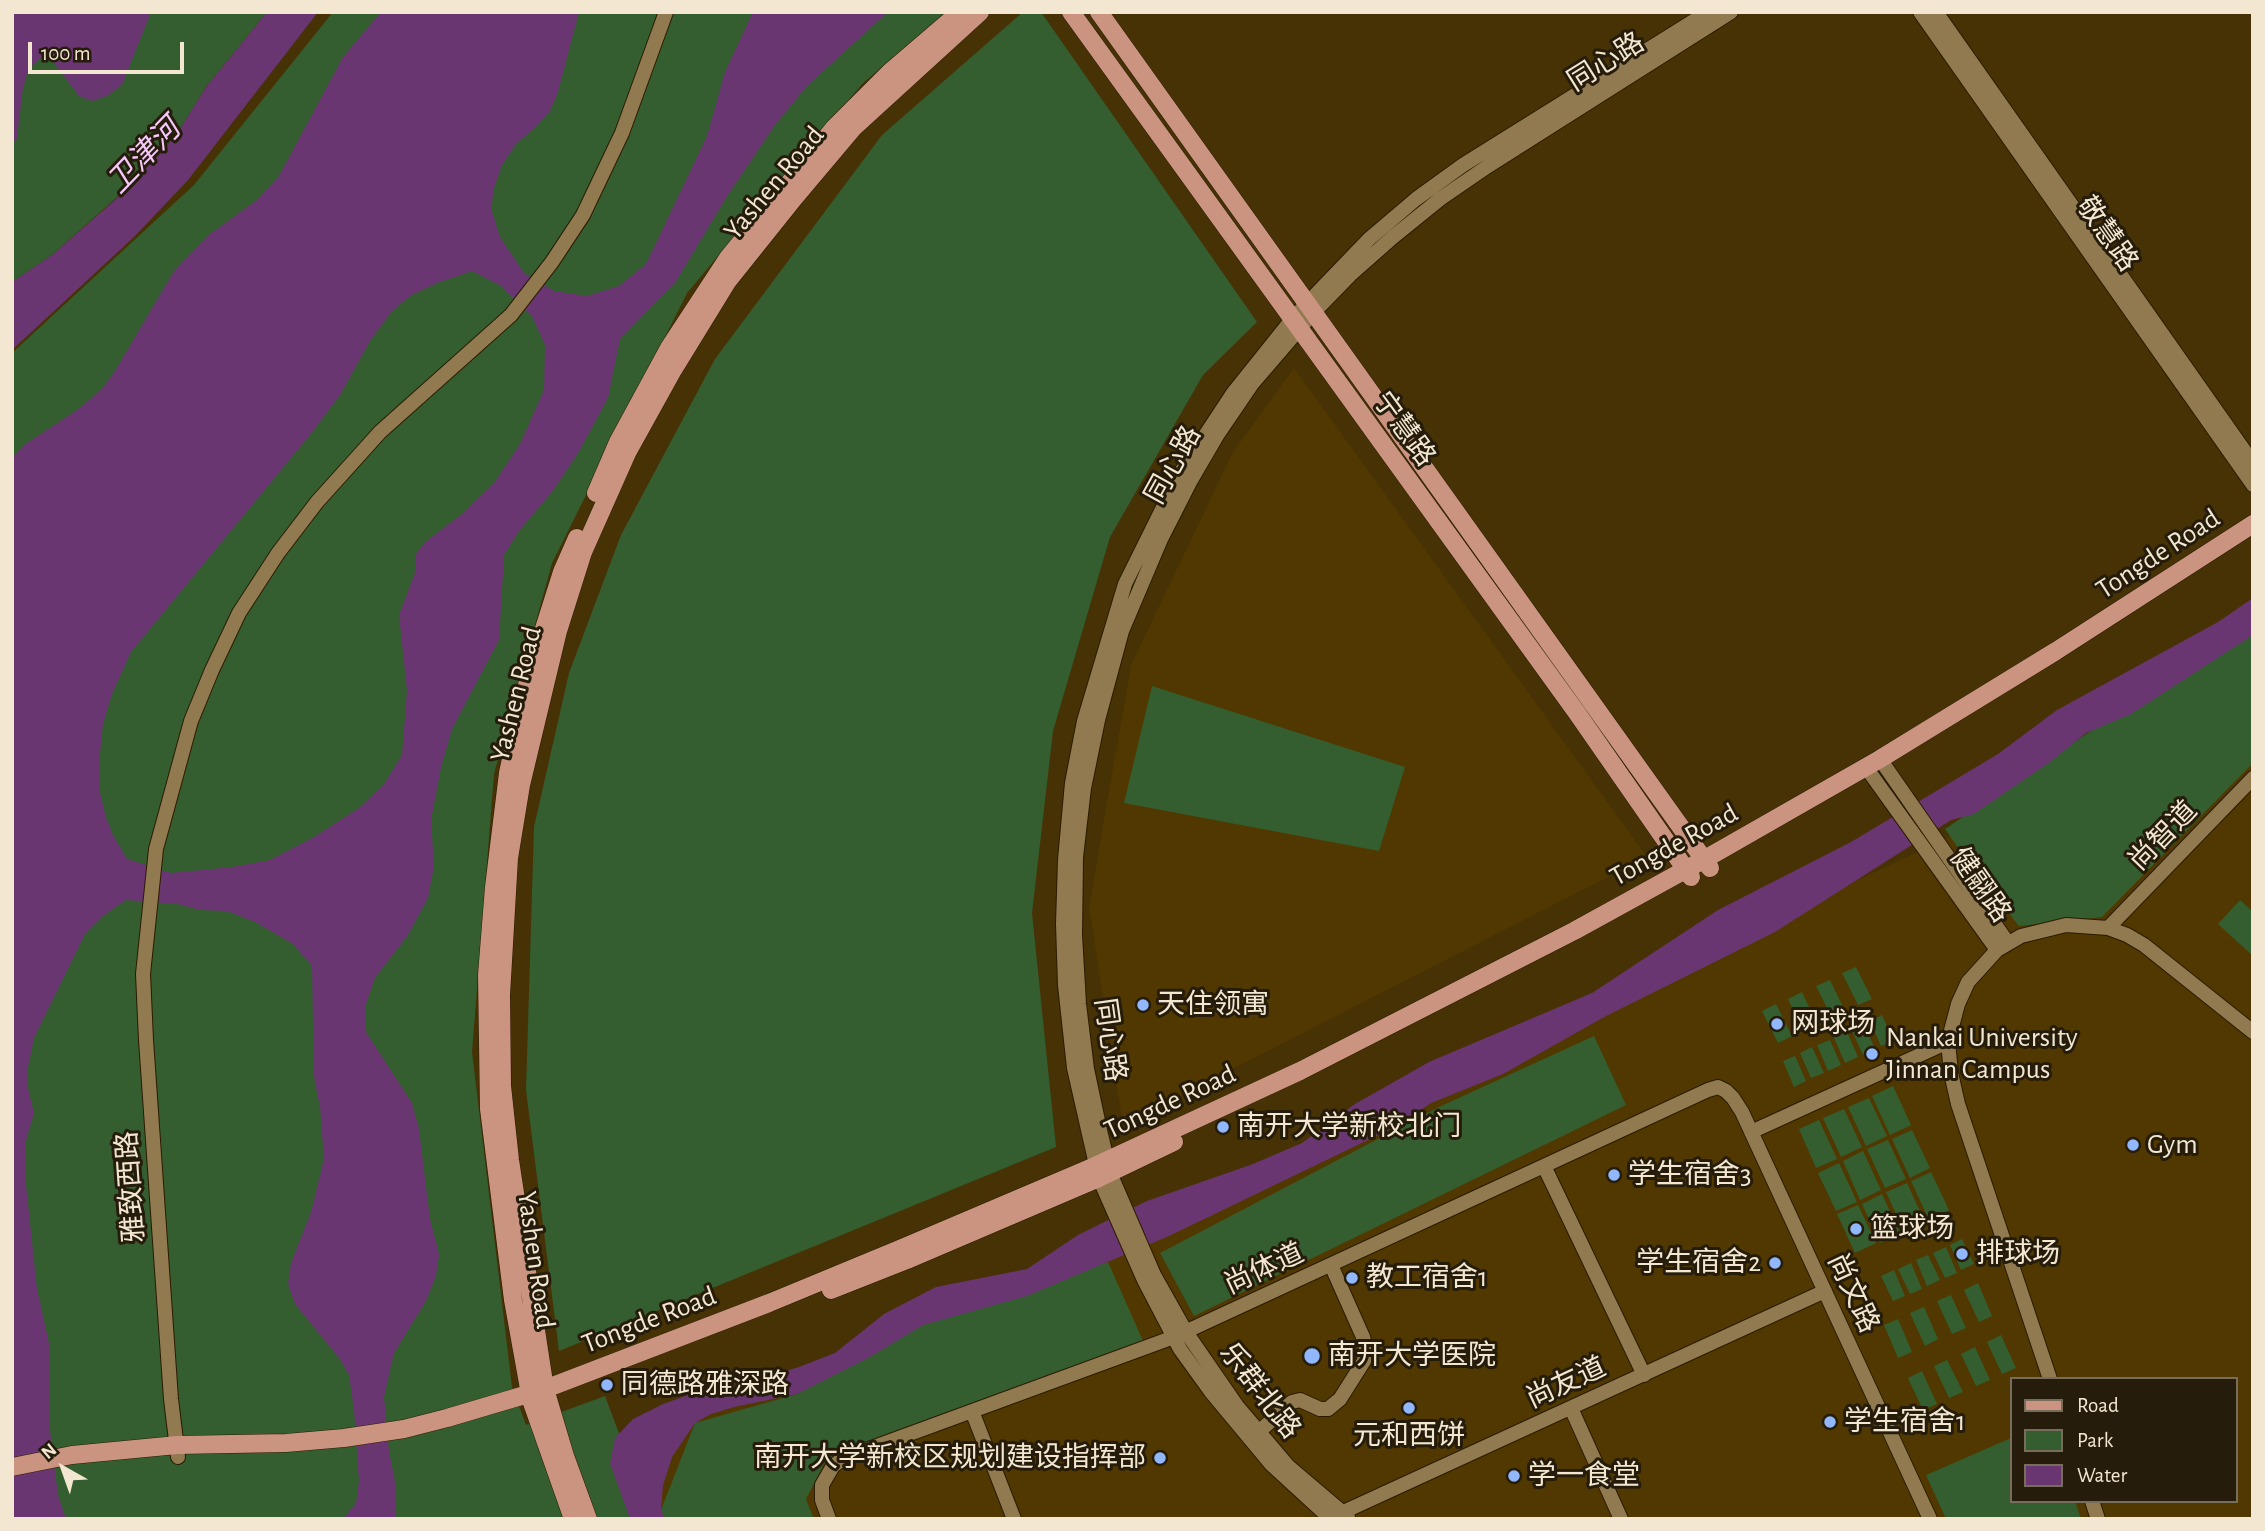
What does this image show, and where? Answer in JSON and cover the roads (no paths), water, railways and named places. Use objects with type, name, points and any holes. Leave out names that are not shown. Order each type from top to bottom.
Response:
[{"type":"main road","name":"Yashen Road","points":[[537,1398],[513,1300],[489,1109],[487,975],[494,887],[508,773],[533,663],[562,572],[618,442],[683,325],[728,258],[835,127],[890,72],[960,12]]},
{"type":"main road","name":"Yashen Road","points":[[537,1398],[502,1086],[501,995],[509,858],[521,785],[570,592],[583,552],[627,453],[673,370],[727,282],[854,127],[980,12]]},
{"type":"main road","name":"宁慧路","points":[[1071,12],[1689,874]]},
{"type":"main road","name":"宁慧路","points":[[1099,12],[1708,864]]},
{"type":"main road","name":"Tongde Road","points":[[1876,767],[2253,524]]},
{"type":"main road","name":"Tongde Road","points":[[12,1466],[178,1451],[344,1444],[405,1434],[537,1398],[907,1260],[1103,1169],[1708,864],[2052,667],[2253,536]]},
{"type":"main road","points":[[537,1398],[588,1519]]},
{"type":"main road","points":[[508,1406],[548,1428],[573,1519]]},
{"type":"main road","name":"Tongde Road","points":[[12,1478],[73,1461]]},
{"type":"street","name":"雅致西路","points":[[178,1451],[171,1399],[143,974],[156,849],[191,721],[239,613],[278,553],[317,502],[380,432],[511,315],[552,262],[583,215],[622,133],[666,12]]},
{"type":"street","name":"同心路","points":[[1103,1169],[1074,1068],[1065,985],[1065,860],[1072,783],[1084,720],[1125,584],[1179,475],[1233,394],[1369,239],[1416,199],[1463,165],[1709,12]]},
{"type":"street","name":"同心路","points":[[1310,307],[1450,192],[1731,12]]},
{"type":"street","name":"敬慧路","points":[[1920,12],[2253,485]]},
{"type":"street","name":"敬慧路","points":[[1936,12],[2253,463]]},
{"type":"street","name":"健翮路","points":[[1876,767],[2003,947]]},
{"type":"street","name":"尚智道","points":[[2108,928],[2253,778]]},
{"type":"street","points":[[2049,1377],[1958,1104],[1951,1073],[1948,1042],[1958,1004],[1968,982],[2003,947],[2021,936],[2066,925],[2108,928],[2144,945],[2253,1032]]},
{"type":"street","points":[[1751,1132],[1948,1042]]},
{"type":"street","name":"尚体道","points":[[829,1519],[822,1500],[822,1485],[834,1466],[844,1458],[1180,1335],[1708,1090],[1718,1087],[1726,1090]]},
{"type":"street","name":"尚文路","points":[[1726,1090],[1742,1112],[1930,1519]]},
{"type":"street","points":[[1544,1166],[1644,1375]]},
{"type":"street","name":"乐群北路","points":[[1103,1169],[1149,1278],[1211,1392],[1254,1436],[1271,1464],[1336,1517]]},
{"type":"street","points":[[1254,1436],[1292,1402],[1300,1400],[1320,1409],[1328,1409],[1340,1399],[1364,1361],[1366,1348],[1363,1337],[1331,1265]]},
{"type":"street","name":"尚友道","points":[[1336,1517],[1825,1291]]},
{"type":"street","points":[[1571,1408],[1621,1519]]},
{"type":"street","points":[[972,1411],[1014,1519]]},
{"type":"water","points":[[16,12],[151,12],[122,85],[107,96],[92,101],[79,96],[51,59],[41,58],[29,68],[23,87],[17,138],[12,146],[12,17]]},
{"type":"water","points":[[267,12],[318,12],[188,180],[135,236],[12,350],[12,282],[52,255],[116,199],[175,137],[206,87]]},
{"type":"water","points":[[381,12],[579,12],[558,92],[550,111],[516,144],[502,165],[491,208],[500,237],[524,273],[554,291],[587,296],[619,286],[646,264],[707,136],[725,72],[753,12],[888,12],[807,86],[775,125],[726,198],[675,283],[620,339],[608,398],[577,455],[504,555],[499,640],[452,729],[441,767],[431,820],[434,866],[428,898],[408,935],[375,978],[366,1004],[366,1032],[412,1103],[419,1129],[430,1219],[439,1254],[436,1276],[426,1301],[394,1353],[384,1397],[389,1451],[396,1487],[396,1519],[343,1519],[356,1503],[359,1481],[349,1375],[339,1358],[295,1304],[288,1284],[291,1263],[311,1212],[324,1159],[320,1107],[314,1077],[312,966],[293,944],[255,922],[227,911],[126,900],[103,916],[85,934],[34,1038],[28,1067],[28,1088],[34,1113],[25,1144],[26,1185],[37,1289],[49,1343],[50,1431],[58,1495],[66,1519],[12,1519],[12,458],[24,445],[77,410],[101,390],[174,271],[210,234],[257,200],[279,176],[343,57]],"holes":[[[472,271],[501,286],[532,316],[545,345],[544,390],[520,444],[494,483],[462,514],[425,542],[416,554],[416,570],[399,615],[407,691],[402,755],[384,784],[359,808],[314,837],[270,860],[233,867],[171,873],[127,859],[106,817],[100,793],[99,763],[103,724],[112,694],[131,652],[310,435],[340,395],[370,341],[392,311],[410,296]]]},
{"type":"water","points":[[2253,598],[2253,635],[2131,714],[2086,733],[2050,762],[1974,814],[1951,820],[1775,932],[1606,1016],[1503,1074],[1431,1103],[1401,1124],[1169,1236],[1027,1296],[923,1325],[870,1357],[797,1394],[711,1414],[695,1423],[672,1457],[663,1485],[661,1510],[665,1519],[630,1519],[610,1463],[615,1438],[633,1419],[699,1391],[744,1384],[835,1353],[884,1314],[936,1287],[1027,1269],[1078,1235],[1147,1201],[1253,1164],[1302,1143],[1355,1104],[1429,1062],[1592,993],[1718,910],[1851,842],[1998,754],[2057,710],[2218,622]]},
{"type":"place","name":"天住领寓","points":[[1143,1005]]},
{"type":"place","name":"网球场","points":[[1777,1024]]},
{"type":"place","name":"Nankai University Jinnan Campus","points":[[1872,1054]]},
{"type":"place","name":"南开大学新校北门","points":[[1223,1127]]},
{"type":"place","name":"Gym","points":[[2133,1145]]},
{"type":"place","name":"学生宿舍3","points":[[1614,1175]]},
{"type":"place","name":"篮球场","points":[[1856,1229]]},
{"type":"place","name":"排球场","points":[[1962,1254]]},
{"type":"place","name":"学生宿舍2","points":[[1775,1263]]},
{"type":"place","name":"教工宿舍1","points":[[1352,1278]]},
{"type":"place","name":"南开大学医院","points":[[1312,1356]]},
{"type":"place","name":"同德路雅深路","points":[[607,1385]]},
{"type":"place","name":"元和西饼","points":[[1409,1408]]},
{"type":"place","name":"学生宿舍1","points":[[1830,1422]]},
{"type":"place","name":"南开大学新校区规划建设指挥部","points":[[1160,1458]]},
{"type":"place","name":"学一食堂","points":[[1514,1476]]},
{"type":"water label","name":"卫津河","points":[[144,156]]}]
